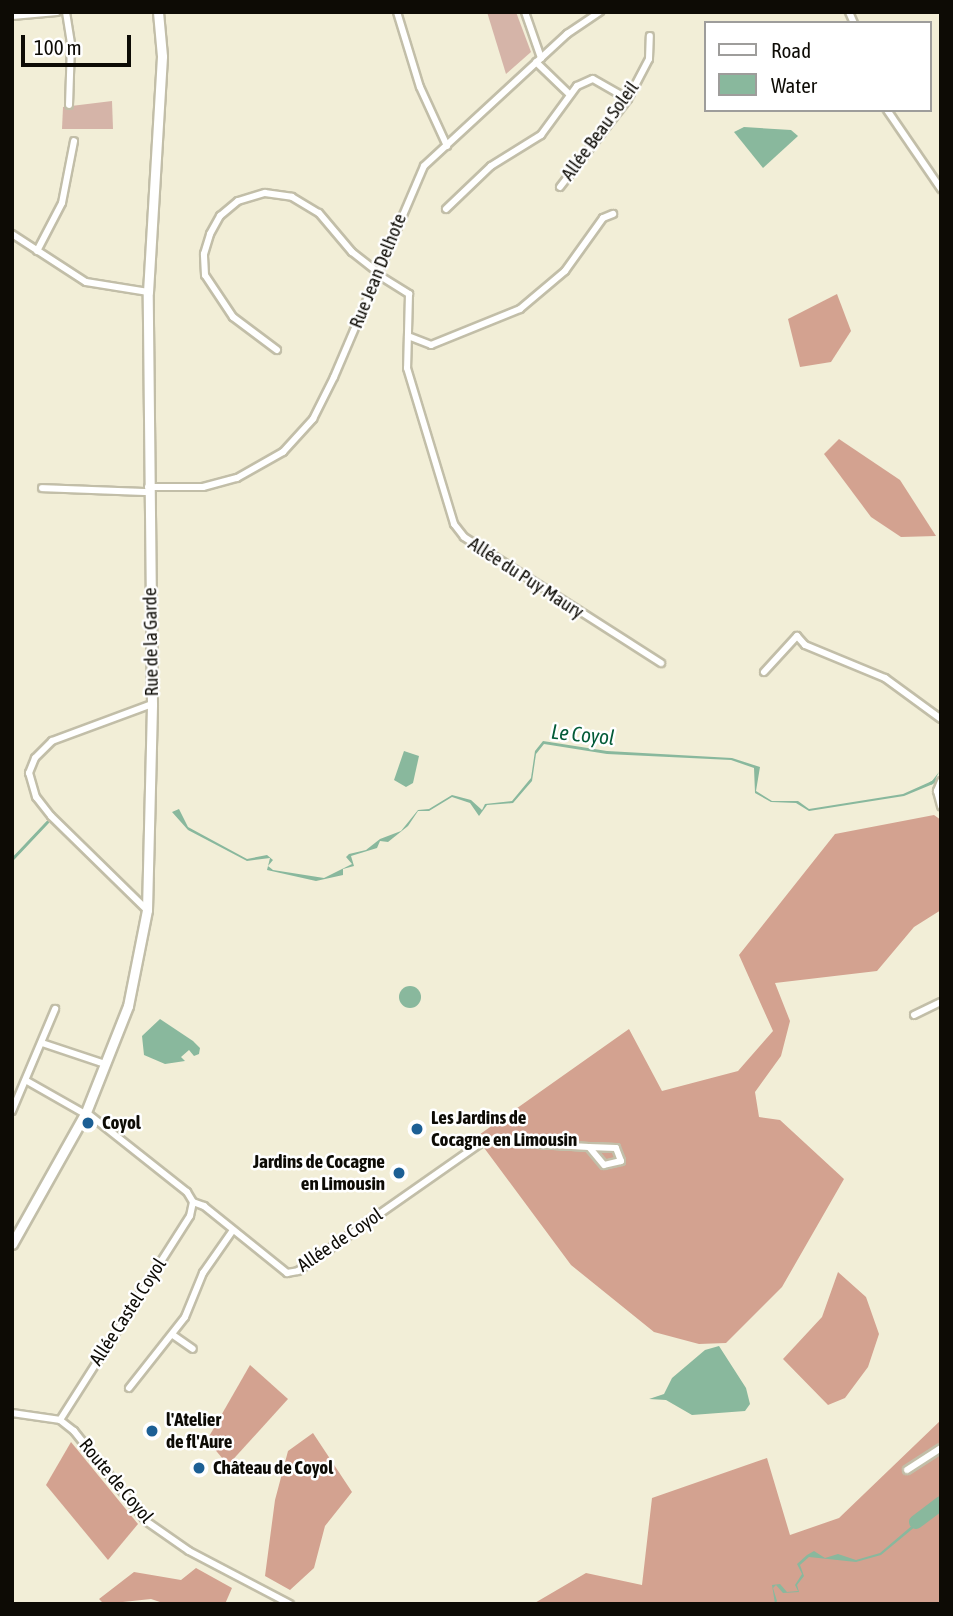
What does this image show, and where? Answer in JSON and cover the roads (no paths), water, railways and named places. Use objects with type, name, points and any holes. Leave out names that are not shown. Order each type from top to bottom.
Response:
[{"type":"main road","name":"Rue de la Garde","points":[[12,1244],[17,1226],[86,1113],[128,1006],[148,910],[152,704],[148,292],[162,56],[158,12]]},
{"type":"street","points":[[12,16],[57,12]]},
{"type":"street","points":[[66,12],[71,45],[69,105]]},
{"type":"street","points":[[397,12],[419,87],[447,146]]},
{"type":"street","points":[[524,12],[539,60],[570,95]]},
{"type":"street","name":"Rue Jean Delhote","points":[[42,488],[148,490],[203,487],[237,478],[283,452],[313,419],[414,183],[447,146],[539,60],[600,12]]},
{"type":"street","name":"Allée Beau Soleil","points":[[560,187],[628,99],[649,59],[650,36]]},
{"type":"street","points":[[446,209],[491,166],[541,135],[570,95],[593,79],[628,99]]},
{"type":"street","points":[[888,112],[941,189]]},
{"type":"street","points":[[37,251],[62,203],[74,141]]},
{"type":"street","points":[[277,350],[233,317],[205,275],[204,254],[210,234],[220,216],[239,201],[265,193],[292,197],[319,213],[352,252],[377,273]]},
{"type":"street","points":[[408,336],[431,345],[520,309],[565,271],[603,218],[612,214]]},
{"type":"street","points":[[12,234],[86,282],[148,292]]},
{"type":"street","name":"Allée du Puy Maury","points":[[377,273],[409,294],[407,368],[454,524],[464,537],[661,663]]},
{"type":"street","points":[[764,672],[797,636],[805,645],[885,678],[941,719]]},
{"type":"street","points":[[148,910],[51,816],[36,797],[29,773],[35,758],[52,741],[152,704]]},
{"type":"street","points":[[941,781],[937,791],[941,806]]},
{"type":"street","points":[[914,1015],[941,1002]]},
{"type":"street","points":[[12,1111],[27,1081],[55,1009]]},
{"type":"street","points":[[42,1043],[104,1064]]},
{"type":"street","name":"Allée de Coyol","points":[[27,1081],[86,1113],[187,1192],[193,1202],[287,1273],[298,1272],[484,1141],[615,1148],[621,1161],[604,1165],[589,1147]]},
{"type":"street","name":"Allée Castel Coyol","points":[[60,1420],[190,1216],[193,1202]]},
{"type":"street","points":[[129,1388],[173,1335],[203,1273],[233,1230]]},
{"type":"street","points":[[173,1335],[193,1349]]},
{"type":"street","points":[[12,1413],[60,1420]]},
{"type":"street","name":"Route de Coyol","points":[[60,1420],[146,1521],[189,1551],[289,1604]]},
{"type":"street","points":[[907,1470],[941,1448]]},
{"type":"water","points":[[744,127],[791,130],[798,136],[763,168],[734,132]]},
{"type":"water","points":[[543,741],[607,751],[732,758],[760,767],[756,791],[772,801],[798,801],[809,809],[903,794],[932,781],[939,772],[933,784],[904,796],[809,811],[796,803],[771,802],[755,793],[754,768],[731,760],[607,754],[544,744],[536,754],[532,781],[513,803],[487,805],[479,816],[470,803],[452,797],[429,811],[418,811],[408,826],[388,842],[380,841],[377,848],[351,856],[354,866],[343,869],[343,875],[316,881],[267,870],[268,866],[273,870],[324,878],[352,864],[346,857],[349,854],[366,850],[380,839],[401,831],[418,810],[429,809],[452,795],[471,800],[482,810],[485,804],[512,801],[531,778],[535,751]]},
{"type":"water","points":[[404,751],[419,756],[413,783],[406,787],[394,780]]},
{"type":"water","points":[[179,809],[188,827],[247,859],[267,855],[273,860],[268,866],[270,858],[247,861],[188,830],[172,812]]},
{"type":"water","points":[[410,986],[418,989],[421,997],[418,1005],[410,1008],[402,1005],[399,997],[402,989]]},
{"type":"water","points":[[160,1019],[193,1041],[200,1048],[199,1054],[194,1056],[189,1050],[181,1057],[185,1061],[165,1064],[144,1055],[142,1036]]},
{"type":"water","points":[[719,1346],[746,1388],[750,1404],[745,1411],[692,1415],[666,1400],[649,1399],[664,1394],[672,1378],[705,1350]]},
{"type":"water","points":[[928,1512],[928,1516],[881,1555],[856,1562],[809,1557],[800,1565],[804,1576],[797,1585],[799,1592],[783,1593],[776,1585],[773,1588],[777,1601],[775,1604],[772,1585],[780,1584],[787,1592],[798,1591],[795,1585],[802,1574],[797,1564],[807,1555],[814,1551],[825,1558],[838,1554],[856,1560],[880,1553]]},
{"type":"waterway","name":"Le Coyol","points":[[930,783],[941,777]]},
{"type":"waterway","name":"Le Coyol","points":[[12,859],[47,822]]},
{"type":"waterway","points":[[916,1522],[941,1503]]},
{"type":"place","name":"Coyol","points":[[88,1123]]},
{"type":"place","name":"Les Jardins de Cocagne en Limousin","points":[[417,1129]]},
{"type":"place","name":"Jardins de Cocagne en Limousin","points":[[399,1173]]},
{"type":"place","name":"l'Atelier de fl'Aure","points":[[152,1431]]},
{"type":"place","name":"Château de Coyol","points":[[199,1468]]}]
